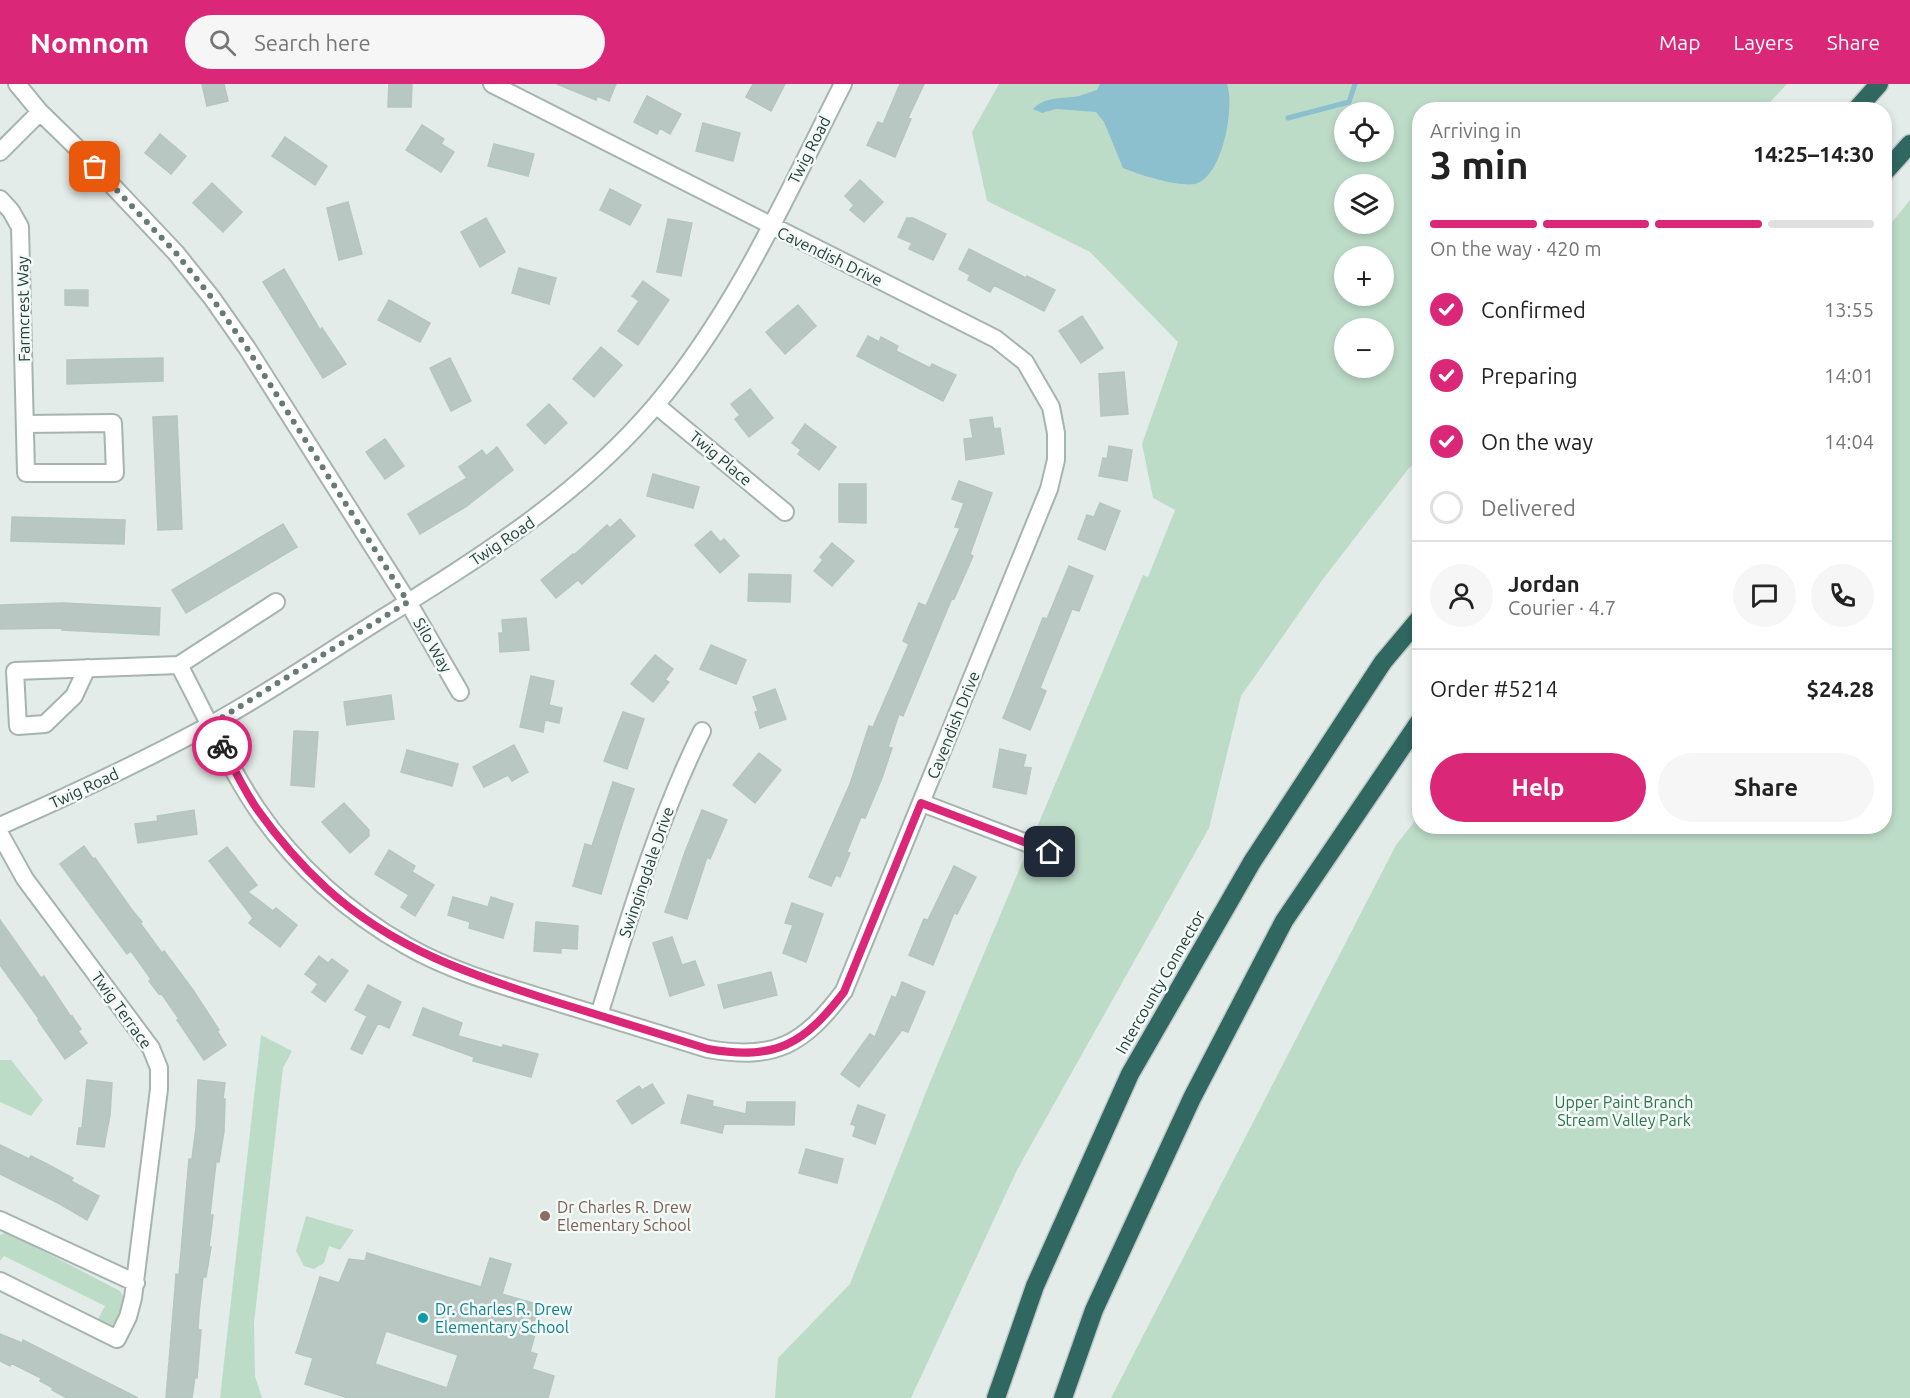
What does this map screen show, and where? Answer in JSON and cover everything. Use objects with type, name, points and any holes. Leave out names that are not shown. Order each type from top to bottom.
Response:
[{"type":"highway","points":[[1863,102],[1879,84]]},
{"type":"highway","points":[[1892,164],[1910,144]]},
{"type":"highway","name":"Intercounty Connector","points":[[996,1398],[1035,1286],[1130,1074],[1252,862],[1383,662],[1412,627]]},
{"type":"highway","points":[[1063,1398],[1094,1310],[1182,1119],[1284,921],[1412,732]]},
{"type":"street","name":"Silo Way","points":[[17,84],[40,112],[176,253],[211,297],[247,348],[408,602],[460,692]]},
{"type":"street","name":"Cavendish Drive","points":[[179,665],[257,809],[292,853],[326,888],[367,921],[408,947],[455,968],[599,1016],[727,1053],[754,1053],[782,1047],[806,1034],[826,1016],[844,992],[1048,489],[1056,460],[1056,433],[1051,407],[1025,362],[996,339],[492,84]]},
{"type":"street","name":"Twig Road","points":[[0,826],[111,776],[210,725],[517,532],[561,499],[597,466],[656,405],[720,319],[843,84]]},
{"type":"street","points":[[0,152],[40,112]]},
{"type":"street","name":"Farmcrest Way","points":[[0,199],[11,211],[20,227],[26,473],[115,473],[113,423],[25,424]]},
{"type":"street","name":"Twig Place","points":[[656,405],[785,512]]},
{"type":"street","points":[[87,668],[74,696],[45,724],[18,726],[15,671],[87,668],[179,665],[276,603]]},
{"type":"street","name":"Swingingdale Drive","points":[[599,1016],[656,837],[683,770],[702,731]]},
{"type":"street","points":[[921,803],[1050,852]]},
{"type":"street","name":"Twig Terrace","points":[[0,834],[25,879],[151,1048],[159,1068],[136,1283],[128,1317],[117,1339],[0,1281]]},
{"type":"street","points":[[0,1220],[136,1283]]},
{"type":"green space","points":[[999,84],[1787,84],[1770,102],[1412,102],[1412,466],[1323,579],[1241,696],[1209,828],[1017,1170],[911,1398],[775,1398],[778,1358],[850,1284],[930,1082],[1143,575],[1148,577],[1175,510],[1153,498],[1142,444],[1178,342],[1090,252],[987,201],[972,132]]},
{"type":"green space","name":"Upper Paint Branch Stream Valley Park","points":[[1910,200],[1910,1398],[1111,1398],[1396,845],[1412,825],[1412,834],[1892,834],[1892,222]]},
{"type":"green space","points":[[261,1035],[292,1051],[283,1068],[254,1323],[255,1376],[262,1398],[220,1398]]},
{"type":"green space","points":[[0,1060],[11,1060],[43,1100],[31,1116],[0,1102]]},
{"type":"green space","points":[[306,1216],[354,1230],[340,1250],[329,1246],[324,1263],[314,1269],[304,1266],[296,1251]]},
{"type":"green space","points":[[7,1232],[120,1291],[126,1300],[115,1322],[109,1327],[98,1319],[105,1306],[4,1256],[0,1261],[0,1235]]},
{"type":"water","points":[[1100,84],[1227,84],[1228,124],[1220,155],[1205,179],[1195,184],[1179,184],[1123,168],[1104,122],[1096,112],[1056,109],[1042,113],[1033,109],[1049,100],[1079,96],[1097,90]]},
{"type":"building","points":[[202,84],[224,84],[228,101],[207,106]]},
{"type":"building","points":[[389,84],[412,84],[411,107],[388,107]]},
{"type":"building","points":[[557,84],[616,84],[609,101],[597,96],[596,100]]},
{"type":"building","points":[[753,84],[785,84],[771,111],[746,97]]},
{"type":"building","points":[[900,84],[924,84],[908,118],[911,119],[895,157],[867,145],[878,122],[883,124]]},
{"type":"building","points":[[647,96],[681,114],[670,134],[660,128],[657,134],[634,122]]},
{"type":"building","points":[[703,123],[740,133],[733,161],[696,151]]},
{"type":"building","points":[[422,125],[444,139],[441,144],[454,152],[441,172],[406,150]]},
{"type":"building","points":[[160,134],[186,156],[171,174],[145,153]]},
{"type":"building","points":[[285,137],[327,166],[315,185],[272,156]]},
{"type":"building","points":[[494,144],[534,154],[528,176],[488,166]]},
{"type":"building","points":[[860,180],[883,202],[864,222],[850,210],[854,205],[845,196]]},
{"type":"building","points":[[212,183],[242,212],[223,232],[193,203]]},
{"type":"building","points":[[610,189],[641,205],[630,225],[600,210]]},
{"type":"building","points":[[348,202],[362,254],[339,260],[327,208]]},
{"type":"building","points":[[486,218],[505,252],[480,267],[461,232]]},
{"type":"building","points":[[907,218],[913,218],[946,234],[933,260],[909,249],[912,243],[898,237]]},
{"type":"building","points":[[668,219],[692,223],[681,276],[657,272]]},
{"type":"building","points":[[969,249],[1055,290],[1044,311],[994,285],[990,292],[968,280],[970,275],[959,269]]},
{"type":"building","points":[[519,268],[556,278],[549,304],[512,293]]},
{"type":"building","points":[[284,269],[320,330],[322,328],[346,364],[323,378],[263,282]]},
{"type":"building","points":[[643,281],[669,300],[638,345],[618,331],[639,301],[632,296]]},
{"type":"building","points":[[65,290],[88,290],[88,306],[65,305]]},
{"type":"building","points":[[389,300],[430,323],[420,342],[378,320]]},
{"type":"building","points":[[798,305],[816,326],[785,354],[766,332]]},
{"type":"building","points":[[1082,316],[1103,348],[1081,363],[1059,331]]},
{"type":"building","points":[[868,336],[879,342],[881,337],[898,346],[896,351],[930,368],[932,364],[956,375],[943,401],[857,356]]},
{"type":"building","points":[[601,347],[622,365],[594,397],[573,379]]},
{"type":"building","points":[[163,358],[163,381],[67,384],[67,360]]},
{"type":"building","points":[[450,358],[471,401],[451,411],[430,368]]},
{"type":"building","points":[[1124,372],[1128,414],[1101,416],[1099,374]]},
{"type":"building","points":[[750,389],[773,418],[749,437],[735,419],[740,415],[731,404]]},
{"type":"building","points":[[549,404],[567,423],[545,444],[527,425]]},
{"type":"building","points":[[177,416],[182,529],[158,530],[153,417]]},
{"type":"building","points":[[992,417],[994,429],[1000,428],[1004,454],[966,460],[964,439],[973,438],[970,420]]},
{"type":"building","points":[[805,424],[836,447],[819,470],[798,454],[801,450],[792,443]]},
{"type":"building","points":[[385,439],[404,466],[385,479],[366,452]]},
{"type":"building","points":[[1109,446],[1132,450],[1127,481],[1099,476],[1103,458],[1107,459]]},
{"type":"building","points":[[497,447],[513,470],[467,506],[420,534],[408,514],[467,478],[459,467],[482,450],[486,456]]},
{"type":"building","points":[[653,474],[699,487],[693,508],[647,496]]},
{"type":"building","points":[[959,481],[992,493],[970,554],[973,556],[954,599],[952,598],[903,716],[899,714],[888,747],[892,748],[882,778],[865,818],[861,817],[840,877],[836,875],[831,886],[809,877],[850,784],[869,726],[873,727],[909,644],[903,641],[919,603],[926,606],[960,528],[955,527],[964,503],[952,499]]},
{"type":"building","points":[[839,484],[866,484],[866,523],[839,522]]},
{"type":"building","points":[[1100,503],[1120,511],[1105,550],[1078,539],[1087,515],[1094,517]]},
{"type":"building","points":[[12,517],[125,520],[124,544],[11,541]]},
{"type":"building","points":[[620,519],[635,536],[582,584],[578,580],[556,598],[541,580],[574,555],[607,525],[610,528]]},
{"type":"building","points":[[283,524],[297,547],[186,613],[172,590]]},
{"type":"building","points":[[711,531],[720,542],[724,539],[739,556],[720,573],[695,545]]},
{"type":"building","points":[[832,543],[854,561],[832,586],[814,571],[823,560],[820,557]]},
{"type":"building","points":[[1069,566],[1093,576],[1079,611],[1072,609],[1040,688],[1046,691],[1030,730],[1003,718],[1043,618],[1047,619]]},
{"type":"building","points":[[749,574],[791,575],[790,602],[748,601]]},
{"type":"building","points":[[63,603],[160,608],[159,635],[62,630],[62,628],[0,629],[0,605]]},
{"type":"building","points":[[526,618],[529,650],[500,652],[499,633],[503,633],[502,620]]},
{"type":"building","points":[[711,645],[746,660],[736,684],[700,669]]},
{"type":"building","points":[[655,655],[673,669],[665,680],[669,682],[653,702],[631,684]]},
{"type":"building","points":[[531,676],[554,681],[549,705],[562,708],[559,723],[545,720],[543,732],[520,727]]},
{"type":"building","points":[[775,689],[786,719],[760,728],[753,697]]},
{"type":"building","points":[[391,695],[394,719],[347,725],[344,702]]},
{"type":"building","points":[[623,712],[644,719],[627,769],[604,761]]},
{"type":"building","points":[[294,731],[318,732],[314,787],[291,785]]},
{"type":"building","points":[[514,745],[528,772],[512,781],[508,775],[484,787],[473,767]]},
{"type":"building","points":[[1000,749],[1026,755],[1023,767],[1031,768],[1026,794],[993,787]]},
{"type":"building","points":[[407,750],[458,764],[452,786],[431,780],[433,776],[429,780],[401,772]]},
{"type":"building","points":[[759,753],[781,770],[755,803],[733,785]]},
{"type":"building","points":[[613,782],[634,789],[601,894],[573,886],[585,844],[592,846]]},
{"type":"building","points":[[344,803],[369,830],[369,836],[350,853],[322,822]]},
{"type":"building","points":[[194,810],[197,834],[138,843],[135,824],[158,821],[157,816]]},
{"type":"building","points":[[702,810],[727,820],[710,859],[707,857],[687,919],[665,912]]},
{"type":"building","points":[[84,846],[142,922],[140,923],[162,953],[164,951],[193,990],[219,1030],[217,1031],[226,1045],[204,1060],[177,1020],[179,1019],[161,993],[159,994],[149,981],[151,979],[131,951],[127,954],[60,864]]},
{"type":"building","points":[[227,847],[257,885],[248,892],[273,911],[276,908],[297,925],[280,947],[249,923],[253,918],[209,861]]},
{"type":"building","points":[[389,850],[415,866],[412,872],[434,885],[415,916],[401,907],[409,895],[375,874]]},
{"type":"building","points":[[954,866],[976,877],[957,914],[954,913],[933,965],[909,955],[924,919],[928,920]]},
{"type":"building","points":[[453,897],[488,907],[491,897],[513,904],[503,938],[469,928],[470,922],[448,915]]},
{"type":"building","points":[[792,903],[823,914],[806,962],[783,953],[793,925],[785,923]]},
{"type":"building","points":[[0,920],[41,978],[44,976],[81,1029],[78,1031],[87,1043],[65,1059],[0,965]]},
{"type":"building","points":[[536,922],[578,926],[577,949],[561,948],[561,953],[534,951]]},
{"type":"building","points":[[672,937],[682,965],[695,961],[704,985],[670,996],[653,943]]},
{"type":"building","points":[[319,956],[328,963],[332,959],[348,971],[325,1002],[312,992],[318,984],[305,974]]},
{"type":"building","points":[[771,972],[777,995],[724,1008],[718,985]]},
{"type":"building","points":[[902,982],[925,992],[908,1032],[902,1030],[859,1087],[841,1074],[870,1034],[875,1037],[892,996],[896,998]]},
{"type":"building","points":[[368,985],[401,1002],[389,1028],[378,1023],[362,1054],[351,1049],[367,1016],[355,1010]]},
{"type":"building","points":[[423,1008],[462,1023],[458,1036],[503,1048],[503,1045],[538,1054],[531,1077],[473,1061],[474,1057],[413,1035]]},
{"type":"building","points":[[87,1080],[112,1083],[110,1115],[104,1147],[77,1144],[79,1128],[82,1128]]},
{"type":"building","points":[[198,1080],[225,1083],[224,1131],[219,1162],[216,1162],[210,1215],[213,1215],[209,1247],[211,1247],[206,1277],[203,1277],[199,1313],[198,1329],[201,1330],[197,1378],[195,1377],[192,1398],[166,1398],[176,1274],[179,1275],[189,1159],[192,1159],[196,1128]]},
{"type":"building","points":[[652,1084],[664,1103],[632,1124],[617,1101],[639,1086],[642,1090]]},
{"type":"building","points":[[688,1095],[713,1101],[712,1106],[746,1114],[747,1102],[795,1102],[794,1125],[724,1124],[722,1133],[681,1123]]},
{"type":"building","points":[[858,1105],[885,1115],[875,1144],[853,1136],[856,1126],[851,1124]]},
{"type":"building","points":[[0,1145],[29,1159],[31,1156],[45,1163],[73,1178],[71,1181],[99,1196],[87,1220],[0,1174]]},
{"type":"building","points":[[806,1149],[843,1159],[837,1183],[799,1173]]},
{"type":"building","name":"Dr. Charles R. Drew Elementary School","points":[[367,1253],[481,1287],[490,1258],[511,1264],[502,1294],[543,1306],[530,1352],[537,1354],[532,1369],[554,1376],[548,1398],[348,1398],[305,1384],[313,1358],[296,1353],[320,1277],[339,1283],[349,1259],[365,1261]],"holes":[[[386,1331],[458,1355],[447,1388],[375,1364]]]},
{"type":"building","points":[[0,1334],[22,1343],[23,1340],[138,1398],[67,1398],[40,1381],[41,1378],[11,1363],[10,1366],[0,1361]]},
{"type":"waterway","points":[[1288,118],[1349,102],[1355,84]]},
{"type":"way so far","points":[[95,167],[176,253],[212,298],[247,348],[408,602],[210,725],[222,746]]},
{"type":"place","name":"Dr Charles R. Drew Elementary School","points":[[545,1216]]},
{"type":"place","name":"Dr. Charles R. Drew Elementary School","points":[[423,1318]]},
{"type":"route","points":[[222,746],[257,809],[292,853],[326,888],[367,921],[408,947],[455,968],[509,987],[727,1053],[754,1053],[782,1047],[806,1034],[826,1016],[844,992],[921,803],[1050,852]]}]
